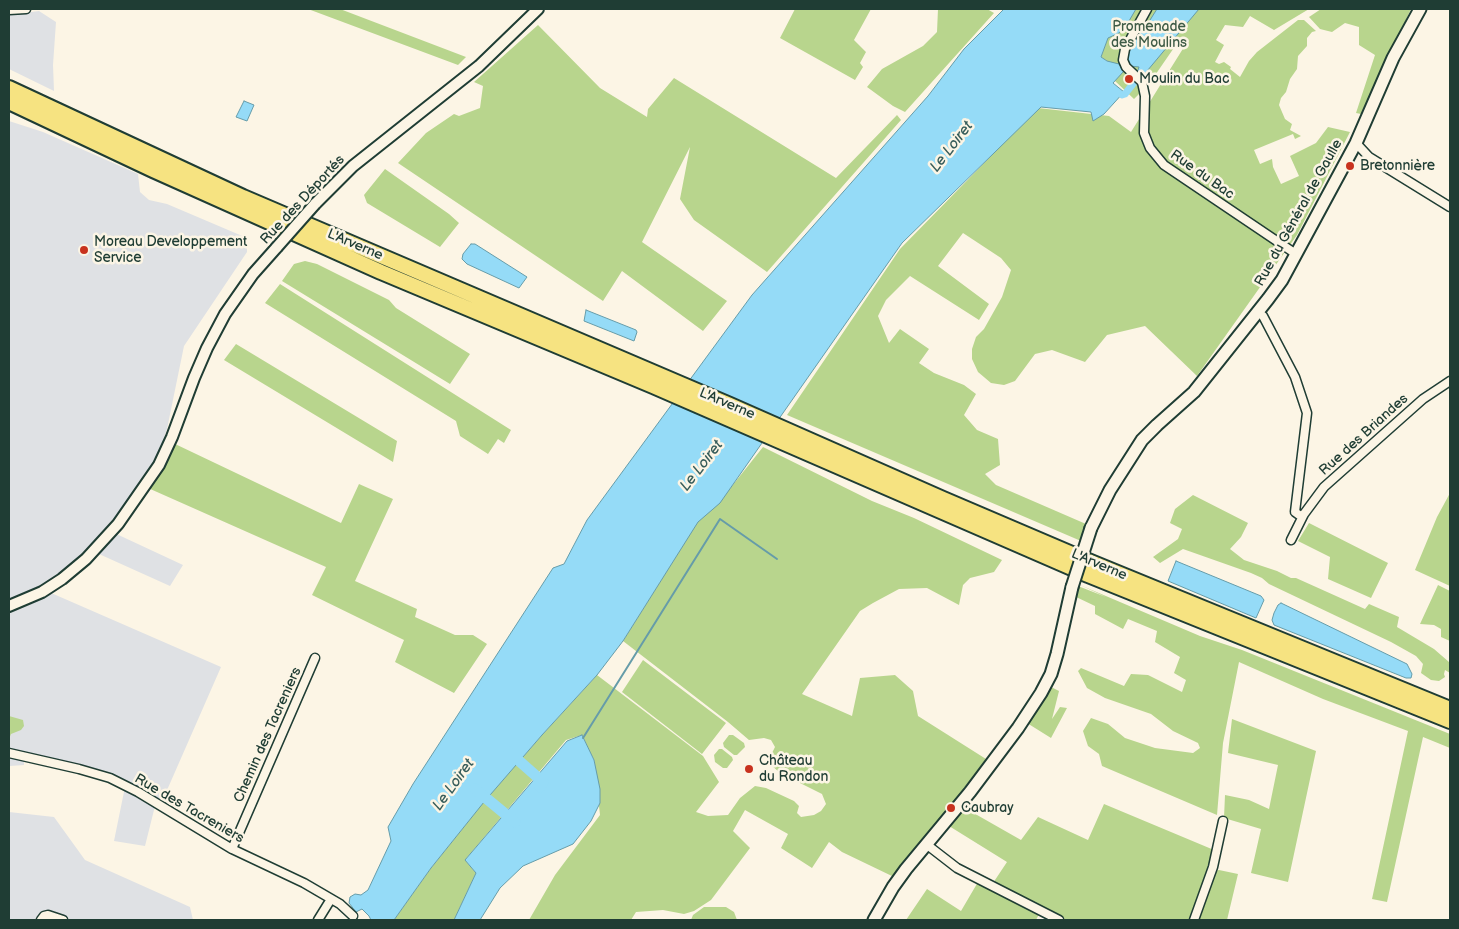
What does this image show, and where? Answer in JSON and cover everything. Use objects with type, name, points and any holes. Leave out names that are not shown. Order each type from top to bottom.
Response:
[{"type":"highway","name":"L'Arverne","points":[[9,88],[243,198],[793,440],[1088,575],[1450,720]]},
{"type":"highway","name":"L'Arverne","points":[[9,102],[153,170],[363,264],[655,380]]},
{"type":"highway","name":"L'Arverne","points":[[793,440],[1450,709]]},
{"type":"main road","name":"Rue du Général de Gaulle","points":[[874,920],[893,887],[970,792],[1026,717],[1041,693],[1051,674],[1072,587],[1092,528],[1110,490],[1142,440],[1157,424],[1194,392],[1278,286],[1356,142],[1393,58],[1420,9]]},
{"type":"street","points":[[9,10],[26,9]]},
{"type":"street","name":"Rue des Déportés","points":[[9,606],[42,592],[62,579],[86,559],[118,524],[159,465],[172,437],[197,370],[220,322],[238,294],[315,204],[354,166],[479,66],[538,9]]},
{"type":"street","name":"Rue du Bac","points":[[1147,9],[1125,49],[1123,60],[1126,67],[1140,80],[1145,96],[1144,133],[1150,148],[1164,165],[1296,254]]},
{"type":"street","points":[[1356,142],[1370,157],[1450,207]]},
{"type":"street","points":[[1258,312],[1263,316],[1295,377],[1307,413],[1295,512],[1302,517]]},
{"type":"street","name":"Rue des Briandes","points":[[1291,540],[1302,517],[1324,487],[1424,399],[1450,381]]},
{"type":"street","name":"Chemin des Tacreniers","points":[[232,850],[315,658]]},
{"type":"street","name":"Rue des Tacreniers","points":[[9,753],[110,778],[138,792],[232,850],[304,883],[347,909],[353,916]]},
{"type":"street","points":[[1194,920],[1214,867],[1222,821]]},
{"type":"street","points":[[926,844],[957,868],[1059,920]]},
{"type":"street","points":[[318,920],[332,899]]},
{"type":"street","points":[[41,920],[44,916],[48,915],[63,920]]},
{"type":"shaded area","points":[[39,11],[56,22],[53,65],[54,91],[9,69],[9,15]]},
{"type":"shaded area","points":[[9,121],[43,132],[138,174],[140,192],[149,200],[167,204],[247,238],[247,252],[184,346],[167,429],[156,461],[144,484],[110,531],[183,565],[170,586],[99,554],[93,545],[42,589],[221,667],[164,797],[155,806],[145,846],[114,841],[126,782],[24,760],[24,765],[10,766],[9,771]]},
{"type":"shaded area","points":[[9,812],[54,817],[85,860],[190,907],[193,920],[9,920]]},
{"type":"green space","points":[[308,9],[340,9],[466,57],[458,65]]},
{"type":"green space","points":[[795,9],[871,9],[854,40],[866,52],[860,63],[863,67],[855,80],[780,38]]},
{"type":"green space","points":[[938,9],[987,9],[994,13],[905,112],[893,106],[867,87],[882,69],[923,46],[937,32]]},
{"type":"green space","name":"Promenade des Moulins","points":[[1134,9],[1309,9],[1274,30],[1250,16],[1243,27],[1225,25],[1216,40],[1224,45],[1215,62],[1219,64],[1224,62],[1240,77],[1249,61],[1257,52],[1298,20],[1304,20],[1316,31],[1312,32],[1307,38],[1307,46],[1298,56],[1297,69],[1290,79],[1279,105],[1285,119],[1292,124],[1290,130],[1301,136],[1295,139],[1293,134],[1254,150],[1260,164],[1272,159],[1273,167],[1281,184],[1299,176],[1290,156],[1316,143],[1328,127],[1350,132],[1297,235],[1197,376],[1145,326],[1107,335],[1085,362],[1052,350],[1035,354],[1015,381],[1004,385],[991,383],[978,372],[972,359],[972,349],[976,337],[984,329],[1002,297],[1011,270],[1001,258],[963,233],[938,266],[989,304],[979,320],[910,276],[886,300],[878,316],[889,343],[900,329],[929,349],[919,363],[934,373],[964,385],[976,394],[964,415],[977,430],[998,439],[1000,465],[985,474],[996,485],[1086,524],[1081,541],[787,415],[900,249],[1038,108],[1109,116],[1131,132],[1184,47],[1180,47],[1180,39],[1149,84],[1134,99],[1115,81],[1107,61],[1101,57],[1108,37],[1121,31]]},
{"type":"green space","points":[[1321,9],[1411,9],[1361,114],[1356,113],[1375,55],[1359,45],[1359,27],[1345,23],[1332,32],[1320,29],[1309,17]]},
{"type":"green space","points":[[538,25],[600,88],[647,117],[648,109],[674,78],[836,178],[897,115],[901,120],[767,272],[694,220],[680,199],[690,147],[642,242],[727,301],[703,331],[622,271],[603,301],[398,163],[426,133],[454,114],[459,116],[480,108],[483,86],[474,82]]},
{"type":"green space","points":[[385,169],[459,223],[440,247],[367,203],[364,195]]},
{"type":"green space","points":[[305,261],[317,264],[389,300],[396,308],[470,354],[450,384],[282,281],[294,264]]},
{"type":"green space","points":[[280,284],[511,430],[504,443],[498,439],[488,454],[460,436],[456,421],[265,303]]},
{"type":"green space","points":[[236,344],[397,441],[393,462],[224,360]]},
{"type":"green space","points":[[173,443],[341,523],[359,484],[393,499],[355,581],[417,609],[415,617],[455,635],[473,635],[487,644],[454,693],[395,662],[404,640],[312,595],[326,567],[148,488]]},
{"type":"green space","points":[[763,447],[872,501],[914,518],[1002,560],[994,572],[970,578],[963,585],[959,605],[927,588],[899,589],[860,611],[802,694],[852,716],[860,678],[895,675],[913,691],[918,716],[986,759],[940,821],[894,877],[842,852],[829,842],[812,868],[781,848],[788,834],[745,810],[733,831],[750,848],[711,900],[694,911],[684,914],[663,910],[636,912],[631,920],[529,920],[555,875],[600,815],[594,760],[582,735],[566,740],[465,860],[476,873],[454,920],[394,920],[431,868],[486,799],[597,675],[703,756],[719,782],[696,812],[708,816],[728,815],[740,798],[755,786],[766,788],[794,801],[799,806],[797,813],[801,817],[814,815],[821,811],[826,804],[822,794],[780,773],[770,764],[770,757],[775,747],[771,740],[764,738],[749,740],[623,641],[698,521],[720,501]]},
{"type":"green space","points":[[1450,493],[1450,586],[1415,570],[1437,517]]},
{"type":"green space","points":[[1193,495],[1248,523],[1241,537],[1230,549],[1244,560],[1277,571],[1291,578],[1296,578],[1365,609],[1369,604],[1399,617],[1397,627],[1434,649],[1449,662],[1450,660],[1450,673],[1445,670],[1445,677],[1439,681],[1431,680],[1421,673],[1423,664],[1416,656],[1391,642],[1269,584],[1251,573],[1183,549],[1160,563],[1153,557],[1178,539],[1182,529],[1170,523],[1175,509]]},
{"type":"green space","points":[[1309,523],[1388,563],[1371,598],[1328,579],[1330,557],[1298,541]]},
{"type":"green space","points":[[1080,585],[1200,636],[1242,650],[1450,734],[1450,748],[1423,737],[1387,902],[1372,899],[1408,731],[1323,699],[1239,662],[1223,743],[1217,815],[1102,766],[1099,754],[1088,746],[1083,731],[1091,718],[1108,724],[1125,738],[1155,748],[1193,753],[1200,748],[1198,743],[1173,731],[1151,714],[1105,698],[1087,688],[1078,671],[1081,668],[1124,686],[1131,674],[1148,675],[1182,692],[1186,680],[1174,673],[1180,657],[1155,642],[1157,631],[1128,619],[1123,629],[1095,614],[1095,606],[1074,596],[1078,586],[1106,597]]},
{"type":"green space","points":[[1438,585],[1450,591],[1450,641],[1441,637],[1441,629],[1434,625],[1420,624]]},
{"type":"green space","points":[[643,660],[726,723],[702,754],[622,692]]},
{"type":"green space","points":[[1051,687],[1059,691],[1052,719],[1060,707],[1067,708],[1051,738],[1027,723]]},
{"type":"green space","points":[[9,716],[23,720],[24,726],[21,730],[11,734],[9,739]]},
{"type":"green space","points":[[1232,719],[1316,751],[1288,882],[1251,873],[1261,829],[1224,818],[1225,795],[1249,800],[1269,809],[1278,765],[1228,753]]},
{"type":"green space","points":[[729,735],[733,735],[744,743],[745,747],[737,755],[734,755],[724,747],[723,743]]},
{"type":"green space","points":[[719,749],[722,749],[732,757],[733,760],[727,768],[723,768],[715,762],[714,755]]},
{"type":"green space","points":[[1104,804],[1214,850],[1213,863],[1191,920],[1067,920],[993,883],[1007,862],[949,826],[963,807],[1021,840],[1038,817],[1088,840]]},
{"type":"green space","points":[[1219,870],[1238,874],[1227,920],[1197,920],[1215,871]]},
{"type":"green space","points":[[978,882],[1039,914],[1036,920],[906,920],[927,889],[961,911]]},
{"type":"green space","points":[[704,907],[726,907],[734,912],[737,920],[691,920],[693,915]]},
{"type":"water","name":"Le Loiret","points":[[1004,9],[1136,9],[1119,33],[1108,38],[1101,57],[1107,61],[1119,64],[1124,71],[1113,83],[1124,92],[1104,114],[1093,121],[1091,112],[1041,107],[902,243],[720,503],[698,522],[623,641],[597,675],[484,802],[431,868],[394,920],[371,920],[362,909],[356,912],[349,903],[350,897],[355,894],[361,895],[368,890],[391,841],[388,827],[413,784],[553,568],[564,564],[587,520],[752,295],[928,96],[964,49]]},
{"type":"water","points":[[1157,9],[1199,9],[1142,77],[1137,73],[1139,67],[1130,66],[1127,63],[1129,50],[1140,30],[1145,28]]},
{"type":"water","points":[[244,101],[254,105],[247,121],[236,117]]},
{"type":"water","points":[[471,244],[475,244],[527,277],[519,288],[467,264],[462,259],[463,254]]},
{"type":"water","points":[[586,310],[636,330],[634,341],[584,321]]},
{"type":"water","points":[[1176,561],[1261,596],[1264,600],[1256,618],[1168,581]]},
{"type":"water","points":[[1281,603],[1407,664],[1412,674],[1411,678],[1406,678],[1274,625],[1272,620],[1274,613]]},
{"type":"water","points":[[582,735],[594,760],[600,789],[600,803],[591,821],[573,844],[523,866],[500,888],[480,920],[454,920],[476,873],[465,860],[567,741]]},
{"type":"waterway","points":[[1122,95],[1125,94],[1140,75]]},
{"type":"waterway","points":[[583,738],[720,519],[777,559]]},
{"type":"waterway","points":[[509,752],[543,782],[540,787]]},
{"type":"waterway","points":[[475,789],[515,822]]},
{"type":"place","name":"Moulin du Bac","points":[[1129,79]]},
{"type":"place","name":"Bretonnière","points":[[1350,166]]},
{"type":"place","name":"Moreau Developpement Service","points":[[84,250]]},
{"type":"place","name":"Château du Rondon","points":[[749,769]]},
{"type":"place","name":"Caubray","points":[[951,808]]}]
